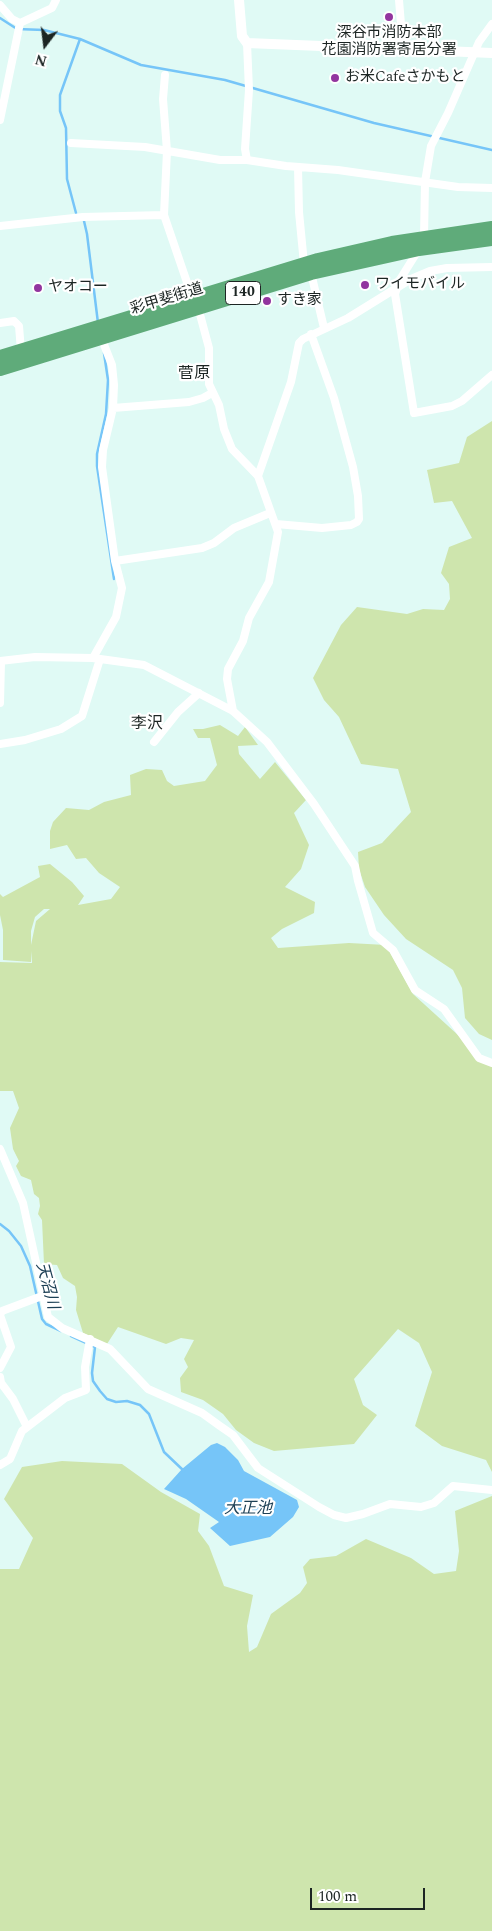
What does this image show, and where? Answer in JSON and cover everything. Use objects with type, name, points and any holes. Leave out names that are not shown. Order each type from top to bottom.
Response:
[{"type":"highway","name":"彩甲斐街道","points":[[0,357],[308,268],[492,228]]},
{"type":"highway","name":"彩甲斐街道","points":[[421,244],[492,239]]},
{"type":"highway","name":"彩甲斐街道","points":[[0,369],[101,337],[195,302]]},
{"type":"street","points":[[0,6],[12,19],[20,22],[52,8],[56,0]]},
{"type":"street","points":[[238,0],[242,36],[247,42],[249,90],[245,149],[247,160]]},
{"type":"street","points":[[400,0],[402,49]]},
{"type":"street","points":[[0,120],[3,84],[20,22]]},
{"type":"street","points":[[492,24],[474,52],[448,113],[431,146],[425,182],[421,244],[395,288],[414,413],[452,406],[462,401],[492,375]]},
{"type":"street","points":[[247,42],[492,53]]},
{"type":"street","points":[[164,75],[163,107],[167,151],[164,215],[209,348],[209,384],[232,449],[258,476],[278,532],[269,582],[249,618],[243,641],[228,668],[227,679],[232,711]]},
{"type":"street","points":[[72,143],[145,147],[220,160],[247,160],[338,170],[458,187],[492,188]]},
{"type":"street","points":[[298,167],[299,212],[308,268],[324,328]]},
{"type":"street","points":[[0,226],[83,217],[164,215]]},
{"type":"street","points":[[258,476],[291,382],[299,344],[310,334],[348,318],[395,288],[430,271],[447,268],[492,267]]},
{"type":"street","points":[[0,323],[14,321],[19,326],[21,351]]},
{"type":"street","points":[[276,524],[322,528],[351,525],[359,519],[358,496],[334,398],[310,334]]},
{"type":"street","points":[[0,744],[25,740],[61,729],[82,716],[96,658],[116,617],[121,600],[122,588],[115,561],[104,487],[102,458],[113,408],[112,365],[101,337]]},
{"type":"street","points":[[113,408],[189,402],[212,393]]},
{"type":"street","points":[[115,561],[202,548],[214,544],[234,528],[270,513]]},
{"type":"street","points":[[0,703],[0,662],[35,657],[96,658],[144,665],[232,711],[267,742],[314,804],[355,866],[374,933],[393,950],[415,990],[444,1009],[479,1058],[492,1063]]},
{"type":"street","points":[[154,742],[178,712],[199,693]]},
{"type":"street","points":[[0,1149],[23,1203],[48,1318],[56,1324],[110,1349],[148,1389],[202,1413],[233,1435],[258,1468],[334,1515],[346,1518],[390,1504],[421,1507],[434,1503],[453,1486],[492,1490]]},
{"type":"street","points":[[0,1368],[11,1347],[0,1315],[2,1311],[42,1296]]},
{"type":"street","points":[[0,1465],[10,1459],[22,1431],[65,1398],[86,1390],[85,1367],[90,1339]]},
{"type":"street","points":[[0,1378],[1,1383],[13,1399],[27,1427]]},
{"type":"green space","points":[[492,421],[492,1040],[479,1034],[465,1018],[462,988],[453,970],[406,939],[384,915],[365,887],[359,869],[358,852],[382,843],[411,812],[398,769],[361,764],[339,717],[324,700],[313,678],[341,625],[357,607],[407,614],[423,609],[444,610],[450,599],[449,584],[441,573],[449,547],[472,538],[452,501],[434,503],[427,470],[459,463],[467,437]]},
{"type":"green space","points":[[220,725],[238,736],[245,727],[258,745],[238,746],[239,754],[260,779],[275,762],[306,800],[294,813],[309,845],[301,869],[285,887],[315,902],[314,913],[282,929],[271,938],[278,948],[349,943],[386,945],[413,994],[492,1066],[492,1472],[486,1460],[442,1446],[415,1426],[432,1372],[419,1343],[398,1329],[354,1379],[363,1405],[377,1415],[354,1444],[274,1451],[254,1443],[236,1430],[223,1414],[203,1400],[181,1392],[180,1378],[188,1367],[184,1359],[194,1340],[181,1338],[166,1344],[118,1327],[107,1344],[83,1333],[76,1310],[77,1297],[75,1286],[63,1278],[57,1265],[44,1264],[42,1220],[38,1214],[39,1198],[34,1194],[31,1180],[21,1176],[16,1166],[19,1161],[13,1149],[10,1128],[19,1108],[13,1091],[0,1091],[0,962],[32,963],[32,951],[31,962],[3,960],[0,894],[3,897],[40,877],[38,866],[50,864],[72,882],[84,896],[78,905],[111,899],[120,887],[99,873],[86,858],[76,859],[67,845],[50,849],[50,831],[53,822],[66,808],[89,810],[104,802],[131,795],[130,775],[146,769],[162,770],[167,781],[174,786],[205,781],[217,765],[210,738],[198,738],[193,729]],"holes":[[[44,909],[50,909],[36,921],[31,945],[31,931],[35,917]]]},
{"type":"green space","points":[[62,1461],[122,1464],[161,1492],[200,1514],[198,1531],[209,1546],[224,1586],[253,1595],[247,1626],[249,1652],[257,1647],[271,1614],[300,1593],[307,1583],[303,1567],[310,1559],[336,1556],[366,1539],[411,1558],[434,1574],[456,1571],[459,1551],[455,1511],[492,1496],[492,1931],[0,1931],[0,1569],[19,1569],[33,1538],[4,1499],[22,1467]]},
{"type":"water","name":"大正池","points":[[217,1443],[225,1447],[238,1460],[244,1471],[297,1500],[299,1507],[293,1517],[270,1537],[230,1546],[210,1528],[219,1522],[186,1499],[164,1489],[182,1469],[211,1445]]},
{"type":"waterway","points":[[0,18],[17,29],[44,30],[80,39],[141,65],[225,80],[374,123],[492,150]]},
{"type":"waterway","points":[[76,213],[67,179],[66,128],[60,111],[60,95],[80,39]]},
{"type":"waterway","points":[[84,221],[98,323]]},
{"type":"waterway","points":[[104,353],[108,380],[106,414],[97,454],[97,466],[114,579]]},
{"type":"waterway","name":"天沼川","points":[[0,1224],[9,1231],[21,1246],[30,1266],[42,1319],[46,1324],[61,1331]]},
{"type":"waterway","name":"天沼川","points":[[71,1336],[95,1347],[92,1373],[93,1381],[100,1391],[107,1399],[116,1402],[127,1401],[140,1405],[149,1414],[164,1452],[184,1471]]},
{"type":"place","name":"深谷市消防本部 花園消防署寄居分署","points":[[389,17]]},
{"type":"place","name":"お米Cafeさかもと","points":[[335,78]]},
{"type":"place","name":"ワイモバイル","points":[[365,285]]},
{"type":"place","name":"ヤオコー","points":[[38,288]]},
{"type":"place","name":"すき家","points":[[267,301]]},
{"type":"district","name":"菅原","points":[[194,375]]},
{"type":"district","name":"李沢","points":[[147,725]]}]
